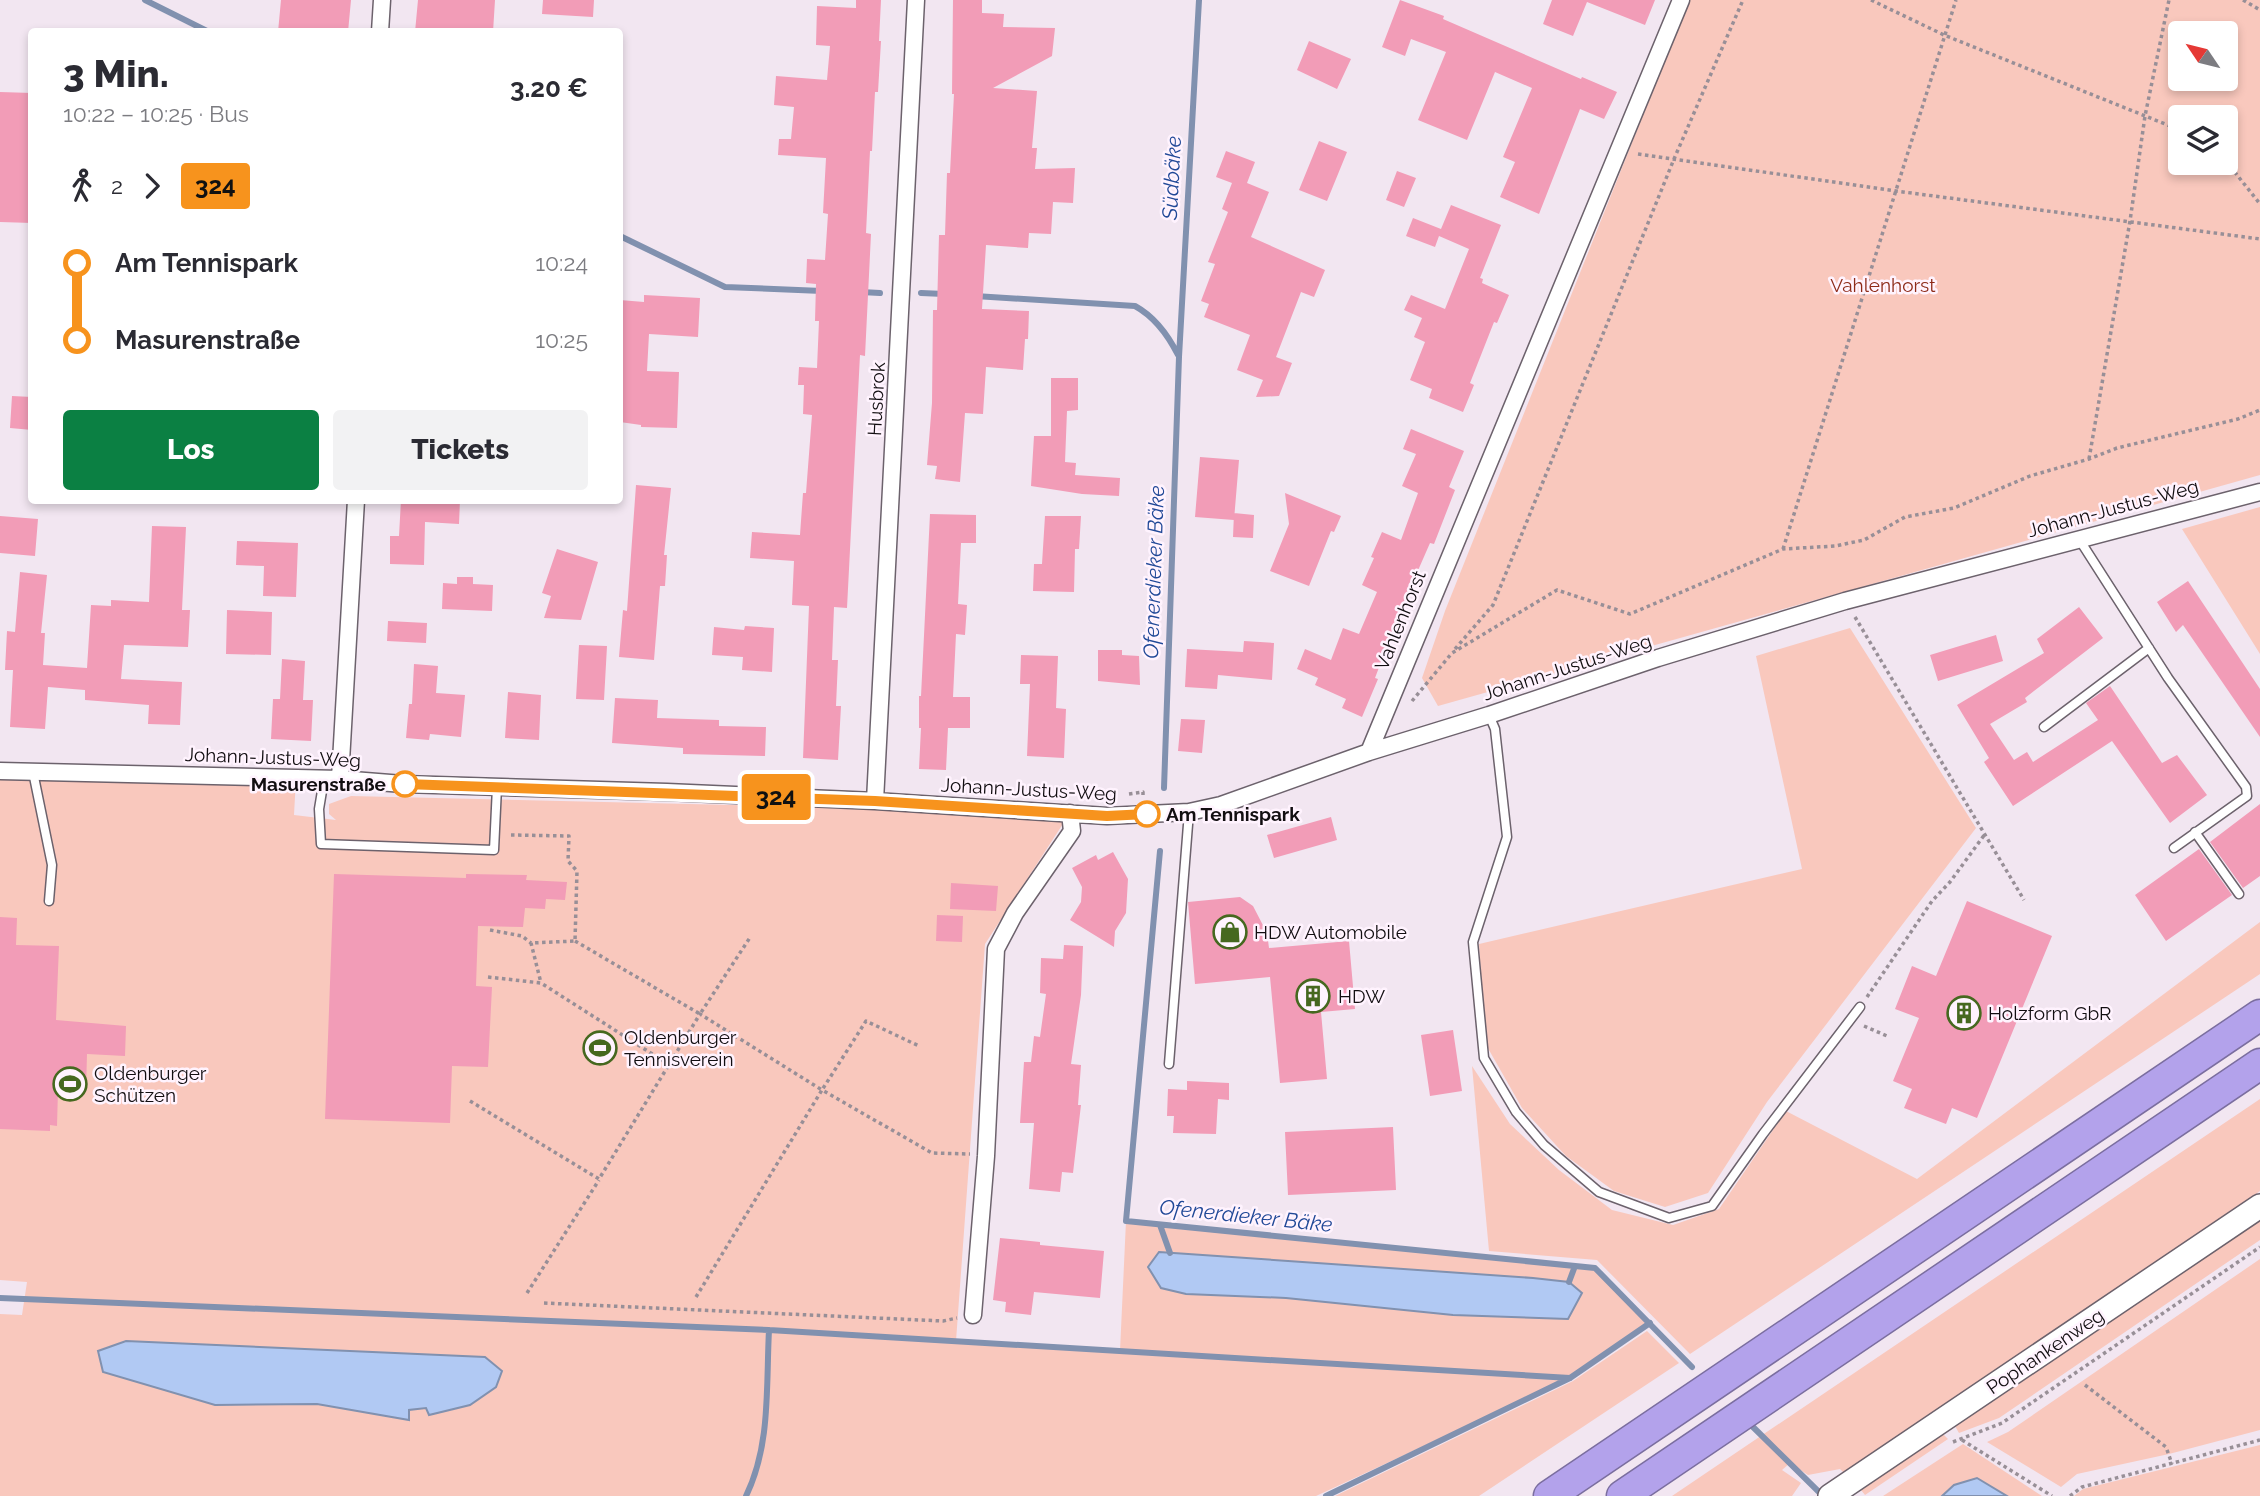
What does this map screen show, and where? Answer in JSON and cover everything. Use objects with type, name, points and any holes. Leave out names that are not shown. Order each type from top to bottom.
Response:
[{"type":"highway","points":[[1549,1496],[2260,1015]]},
{"type":"highway","points":[[1622,1496],[2260,1064]]},
{"type":"street","points":[[380,28],[382,0]]},
{"type":"street","name":"Husbrok","points":[[875,801],[916,0]]},
{"type":"street","name":"Vahlenhorst","points":[[1369,752],[1681,0]]},
{"type":"street","name":"Johann-Justus-Weg","points":[[0,771],[332,779],[875,801],[1107,816],[1189,812],[1221,805],[1369,752],[1844,601],[2260,492]]},
{"type":"street","points":[[332,779],[356,504]]},
{"type":"street","points":[[972,1315],[986,1156],[996,948],[1015,913],[1072,831],[1070,813]]},
{"type":"street","name":"Pophankenweg","points":[[1830,1496],[2260,1206]]},
{"type":"lane","points":[[2079,539],[2149,648],[2246,787],[2247,796],[2174,848]]},
{"type":"lane","points":[[2044,727],[2149,648]]},
{"type":"lane","points":[[1489,716],[1495,729],[1507,837],[1473,942],[1484,1058],[1516,1112],[1544,1144],[1599,1192],[1669,1218],[1712,1206],[1860,1007]]},
{"type":"lane","points":[[33,772],[52,865],[49,901]]},
{"type":"lane","points":[[332,779],[319,809],[321,844],[494,850],[497,787]]},
{"type":"lane","points":[[1169,1064],[1189,812]]},
{"type":"lane","points":[[2195,832],[2239,894]]},
{"type":"path","points":[[1410,703],[1493,605],[1674,159],[1743,0]]},
{"type":"path","points":[[1871,0],[1944,35],[2168,125]]},
{"type":"path","points":[[1783,550],[1956,0]]},
{"type":"path","points":[[2088,459],[2130,221],[2145,116],[2169,0]]},
{"type":"path","points":[[2243,0],[2260,10]]},
{"type":"path","points":[[1618,152],[2260,239]]},
{"type":"path","points":[[2237,175],[2260,204]]},
{"type":"path","points":[[1452,653],[1557,590],[1630,614],[1783,550],[1835,546],[1864,540],[1905,517],[1954,508],[2030,476],[2117,448],[2238,419],[2260,410]]},
{"type":"path","points":[[1844,601],[2024,901]]},
{"type":"path","points":[[494,850],[511,834],[569,836],[568,861],[577,871],[576,942]]},
{"type":"path","points":[[1887,1036],[1857,1023],[1860,1007],[1932,901],[1950,882],[1984,834]]},
{"type":"path","points":[[490,930],[522,936],[531,943],[541,983]]},
{"type":"path","points":[[527,1293],[668,1064],[751,936]]},
{"type":"path","points":[[531,943],[576,942],[932,1153],[986,1156]]},
{"type":"path","points":[[488,976],[541,983],[668,1064]]},
{"type":"path","points":[[695,1297],[866,1021],[919,1046]]},
{"type":"path","points":[[470,1101],[599,1179]]},
{"type":"path","points":[[1951,1444],[2002,1423],[2260,1247]]},
{"type":"path","points":[[544,1303],[943,1321],[972,1315]]},
{"type":"path","points":[[2085,1385],[2166,1447],[2172,1464]]},
{"type":"path","points":[[1942,1421],[1954,1435],[2052,1496]]},
{"type":"path","points":[[2070,1496],[2082,1487],[2260,1440]]},
{"type":"green space","name":"Vahlenhorst","points":[[1689,0],[2260,0],[2260,475],[1438,706],[1422,678],[1445,611]]},
{"type":"green space","points":[[2260,507],[2260,654],[2182,529]]},
{"type":"green space","points":[[1850,628],[1976,828],[1767,1102],[1708,1193],[1665,1207],[1614,1191],[1566,1156],[1522,1108],[1485,1043],[1479,944],[1802,869],[1756,656]]},
{"type":"green space","points":[[0,771],[296,778],[294,815],[336,820],[329,814],[329,804],[351,796],[1070,813],[985,944],[956,1341],[1120,1351],[1126,1221],[1595,1268],[1650,1323],[1570,1378],[1316,1496],[0,1496],[0,1314],[22,1315],[27,1282],[0,1280]],"holes":[[[126,1341],[485,1357],[502,1371],[428,1415],[427,1408],[408,1410],[409,1419],[317,1404],[215,1405],[98,1351]]]},
{"type":"green space","points":[[2260,922],[2260,974],[1690,1354],[1597,1260],[1489,1251],[1472,1066],[1510,1124],[1559,1170],[1612,1210],[1673,1225],[1719,1209],[1786,1111],[1917,1179]]},
{"type":"green space","points":[[2260,1099],[2260,1191],[1844,1473],[1840,1469],[1808,1475],[1790,1463],[1782,1470],[1801,1483],[1792,1496],[1672,1496]]},
{"type":"green space","points":[[2260,1219],[2260,1240],[1999,1418],[1959,1433],[1955,1426]]},
{"type":"green space","points":[[2260,1259],[2260,1430],[2077,1474],[2061,1487],[1987,1442],[2008,1432]]},
{"type":"green space","points":[[1647,1331],[1679,1363],[1479,1496],[1335,1496],[1573,1381]]},
{"type":"green space","points":[[1943,1434],[1948,1439],[1865,1495],[1861,1490]]},
{"type":"green space","points":[[1963,1444],[2042,1496],[2007,1496],[1977,1478],[1954,1485],[1942,1496],[1883,1496]]},
{"type":"green space","points":[[2260,1445],[2260,1496],[2074,1496],[2083,1489]]},
{"type":"water","points":[[1159,1252],[1533,1278],[1569,1282],[1582,1293],[1568,1319],[1453,1315],[1286,1298],[1186,1294],[1161,1288],[1148,1267]]},
{"type":"water","points":[[126,1341],[485,1357],[502,1371],[496,1387],[470,1405],[429,1415],[426,1408],[409,1410],[409,1420],[317,1404],[215,1405],[103,1372],[98,1351]]},
{"type":"water","points":[[1977,1478],[2007,1496],[1942,1496],[1954,1485]]},
{"type":"building","points":[[281,0],[351,0],[348,28],[278,28]]},
{"type":"building","points":[[418,0],[495,0],[493,28],[415,28]]},
{"type":"building","points":[[543,0],[594,0],[593,17],[542,14]]},
{"type":"building","points":[[856,0],[881,0],[881,41],[870,151],[866,233],[871,234],[865,356],[860,355],[847,608],[834,607],[832,660],[838,660],[836,706],[841,706],[838,760],[803,758],[809,606],[792,605],[794,561],[750,558],[752,532],[800,535],[812,415],[803,414],[804,385],[798,385],[799,367],[817,368],[819,321],[815,321],[816,284],[806,283],[807,259],[825,260],[828,214],[823,213],[826,158],[778,155],[779,139],[791,139],[794,107],[774,105],[776,76],[827,80],[830,46],[816,45],[817,6],[856,8]]},
{"type":"building","points":[[953,0],[982,0],[982,13],[1004,14],[1003,27],[1055,28],[1052,56],[993,88],[1037,91],[1032,148],[1037,148],[1035,169],[1075,168],[1073,203],[1053,202],[1051,234],[1029,233],[1028,248],[986,245],[982,309],[1029,311],[1028,339],[1025,339],[1023,370],[986,367],[983,414],[965,413],[960,482],[935,479],[937,466],[927,465],[932,403],[933,310],[937,310],[939,235],[945,235],[947,173],[950,173],[954,94]]},
{"type":"building","points":[[1400,0],[1444,16],[1443,19],[1617,92],[1604,119],[1580,109],[1539,214],[1500,197],[1515,162],[1503,157],[1532,88],[1495,72],[1467,140],[1418,120],[1446,52],[1411,39],[1405,56],[1382,47]]},
{"type":"building","points":[[1552,0],[1655,0],[1645,25],[1587,2],[1573,36],[1543,24]]},
{"type":"building","points":[[1309,41],[1351,59],[1337,89],[1297,70]]},
{"type":"building","points":[[0,92],[28,93],[28,223],[0,222]]},
{"type":"building","points":[[1319,141],[1347,152],[1327,201],[1299,190]]},
{"type":"building","points":[[1226,151],[1255,162],[1247,183],[1269,192],[1251,237],[1325,270],[1314,297],[1301,292],[1276,357],[1292,363],[1279,396],[1256,397],[1263,380],[1237,370],[1250,335],[1204,317],[1209,304],[1201,301],[1215,264],[1208,262],[1228,212],[1222,209],[1232,183],[1216,177]]},
{"type":"building","points":[[1397,171],[1416,178],[1404,207],[1386,200]]},
{"type":"building","points":[[1451,205],[1501,225],[1480,278],[1483,279],[1482,283],[1509,295],[1497,323],[1494,322],[1470,383],[1474,385],[1463,412],[1429,398],[1432,389],[1410,380],[1425,342],[1414,337],[1422,318],[1404,310],[1411,295],[1445,309],[1469,249],[1439,236],[1435,247],[1406,236],[1413,218],[1441,229]]},
{"type":"building","points":[[644,295],[700,298],[698,337],[649,334],[647,371],[679,372],[677,428],[641,427],[623,422],[623,300],[644,302]]},
{"type":"building","points":[[1051,378],[1078,378],[1078,410],[1067,411],[1065,462],[1076,463],[1075,475],[1120,478],[1119,496],[1082,494],[1031,486],[1034,436],[1051,436]]},
{"type":"building","points":[[12,396],[28,397],[28,430],[10,428]]},
{"type":"building","points":[[1411,429],[1464,451],[1449,487],[1455,490],[1434,544],[1430,543],[1409,591],[1411,593],[1400,618],[1398,617],[1375,678],[1378,679],[1362,717],[1342,708],[1346,699],[1315,685],[1318,678],[1297,669],[1305,649],[1331,660],[1343,628],[1359,634],[1377,592],[1362,585],[1374,558],[1371,557],[1382,532],[1401,540],[1418,493],[1402,486],[1416,454],[1403,449]]},
{"type":"building","points":[[1200,457],[1239,460],[1234,520],[1195,517]]},
{"type":"building","points":[[636,485],[671,488],[664,555],[667,555],[665,586],[660,586],[654,660],[619,657],[623,610],[627,611]]},
{"type":"building","points":[[1285,493],[1341,516],[1334,532],[1331,531],[1309,586],[1270,571],[1289,524]]},
{"type":"building","points":[[401,504],[460,504],[459,524],[425,522],[424,565],[390,564],[390,536],[399,536]]},
{"type":"building","points":[[1234,513],[1254,515],[1253,538],[1233,537]]},
{"type":"building","points":[[930,514],[976,515],[976,543],[961,543],[958,604],[967,605],[965,635],[956,634],[953,697],[970,697],[970,728],[948,728],[946,770],[919,769],[919,696]]},
{"type":"building","points":[[0,516],[38,519],[35,556],[0,553]]},
{"type":"building","points":[[1045,516],[1081,516],[1079,549],[1075,549],[1074,592],[1033,591],[1034,564],[1042,564]]},
{"type":"building","points":[[152,526],[186,527],[182,610],[190,610],[188,647],[124,645],[121,679],[182,682],[180,725],[148,724],[149,705],[85,700],[85,690],[48,687],[45,729],[10,727],[13,670],[5,670],[7,631],[15,632],[20,572],[47,575],[41,633],[45,633],[43,665],[87,668],[91,605],[111,606],[111,600],[149,602]]},
{"type":"building","points":[[237,541],[298,543],[296,597],[263,596],[264,566],[236,565]]},
{"type":"building","points":[[557,549],[598,562],[581,620],[544,618],[551,596],[542,593]]},
{"type":"building","points":[[457,577],[473,577],[473,584],[493,585],[492,611],[442,609],[443,583],[457,584]]},
{"type":"building","points":[[2188,581],[2260,689],[2260,737],[2183,625],[2176,632],[2157,602]]},
{"type":"building","points":[[2079,607],[2103,638],[2025,698],[2027,702],[1990,724],[2014,760],[2027,752],[2033,762],[2098,720],[2086,703],[2110,686],[2162,763],[2177,755],[2207,795],[2170,823],[2112,741],[2013,806],[1984,762],[1989,758],[1957,705],[2044,653],[2037,639]]},
{"type":"building","points":[[227,610],[272,612],[271,655],[226,654]]},
{"type":"building","points":[[388,621],[427,623],[426,643],[387,641]]},
{"type":"building","points":[[745,626],[774,628],[772,672],[742,670],[743,657],[712,655],[714,627],[744,630]]},
{"type":"building","points":[[1996,635],[2003,661],[1938,681],[1930,655]]},
{"type":"building","points":[[1244,641],[1274,643],[1272,680],[1218,675],[1217,689],[1185,687],[1187,649],[1243,652]]},
{"type":"building","points":[[579,645],[607,646],[604,700],[576,699]]},
{"type":"building","points":[[1098,650],[1122,650],[1122,655],[1139,656],[1140,685],[1098,681]]},
{"type":"building","points":[[1021,655],[1058,656],[1056,708],[1066,709],[1064,758],[1027,756],[1030,684],[1020,684]]},
{"type":"building","points":[[282,659],[305,661],[303,700],[313,700],[311,741],[271,739],[273,699],[280,699]]},
{"type":"building","points":[[414,664],[438,666],[436,693],[465,695],[461,737],[430,734],[429,740],[406,738],[409,704],[412,704]]},
{"type":"building","points":[[508,692],[541,695],[539,740],[505,738]]},
{"type":"building","points":[[615,698],[658,700],[657,718],[719,720],[719,726],[766,727],[765,756],[683,754],[683,748],[612,743]]},
{"type":"building","points":[[1181,719],[1205,720],[1202,753],[1178,751]]},
{"type":"building","points":[[2260,804],[2260,876],[2243,888],[2210,842]]},
{"type":"building","points":[[1331,817],[1337,840],[1274,858],[1267,835]]},
{"type":"building","points":[[2199,849],[2232,895],[2166,941],[2135,895]]},
{"type":"building","points":[[1113,852],[1128,879],[1126,913],[1115,931],[1114,947],[1070,920],[1081,902],[1082,887],[1072,868],[1096,855],[1098,860]]},
{"type":"building","points":[[334,874],[466,878],[466,874],[527,875],[526,880],[567,882],[565,900],[546,899],[545,909],[525,908],[523,927],[478,926],[476,986],[492,987],[488,1067],[452,1066],[450,1123],[325,1119]]},
{"type":"building","points":[[951,883],[998,886],[996,911],[950,909]]},
{"type":"building","name":"HDW","points":[[1240,897],[1253,906],[1267,933],[1269,948],[1349,941],[1355,1009],[1321,1012],[1327,1079],[1280,1083],[1270,977],[1195,984],[1188,902]]},
{"type":"building","name":"Holzform GbR","points":[[1967,901],[2052,936],[1977,1118],[1952,1108],[1946,1124],[1904,1108],[1912,1089],[1893,1081],[1919,1018],[1895,1009],[1912,966],[1936,976]]},
{"type":"building","points":[[937,915],[963,916],[962,942],[936,941]]},
{"type":"building","points":[[0,917],[17,918],[16,945],[59,946],[56,1020],[126,1026],[125,1056],[87,1054],[86,1091],[58,1090],[57,1126],[50,1125],[50,1131],[0,1129]]},
{"type":"building","points":[[1064,945],[1083,946],[1081,995],[1071,1064],[1081,1065],[1078,1105],[1081,1105],[1073,1173],[1062,1172],[1060,1192],[1029,1189],[1034,1123],[1020,1123],[1024,1062],[1031,1062],[1034,1036],[1040,1037],[1046,994],[1040,993],[1041,958],[1063,959]]},
{"type":"building","points":[[1453,1030],[1462,1091],[1430,1096],[1421,1035]]},
{"type":"building","points":[[1187,1081],[1229,1083],[1229,1100],[1218,1099],[1216,1134],[1173,1133],[1174,1116],[1167,1116],[1168,1089],[1187,1090]]},
{"type":"building","points":[[1393,1127],[1396,1190],[1288,1195],[1285,1132]]},
{"type":"building","points":[[1000,1238],[1104,1251],[1100,1298],[1034,1292],[1031,1315],[1005,1312],[1006,1302],[993,1300]]},
{"type":"waterway","name":"Ofenerdieker Bäke","points":[[145,0],[201,28]]},
{"type":"waterway","name":"Ofenerdieker Bäke","points":[[1164,788],[1179,357],[1199,0]]},
{"type":"waterway","name":"Ofenerdieker Bäke","points":[[623,237],[725,287],[822,291]]},
{"type":"waterway","name":"Ofenerdieker Bäke","points":[[861,292],[880,293]]},
{"type":"waterway","points":[[921,293],[944,294]]},
{"type":"waterway","points":[[975,296],[1135,306],[1149,315],[1160,327],[1178,355]]},
{"type":"waterway","name":"Ofenerdieker Bäke","points":[[1160,851],[1126,1221],[1595,1268],[1692,1367]]},
{"type":"waterway","points":[[1160,1225],[1170,1253]]},
{"type":"waterway","points":[[1569,1282],[1575,1266]]},
{"type":"waterway","points":[[0,1298],[769,1330],[1570,1378]]},
{"type":"waterway","points":[[1326,1496],[1570,1378],[1650,1323]]},
{"type":"waterway","points":[[746,1496],[760,1456],[763,1436],[769,1330]]},
{"type":"waterway","name":"Ofenerdieker Bäke","points":[[1752,1426],[1823,1496]]},
{"type":"bus line","name":"324","points":[[405,784],[875,801],[1107,816],[1147,814]]},
{"type":"place","name":"Masurenstraße","points":[[405,784]]},
{"type":"place","name":"Am Tennispark","points":[[1147,814]]},
{"type":"place","name":"HDW Automobile","points":[[1230,932]]},
{"type":"place","name":"HDW","points":[[1313,996]]},
{"type":"place","name":"Holzform GbR","points":[[1964,1013]]},
{"type":"place","name":"Oldenburger Tennisverein","points":[[600,1048]]},
{"type":"place","name":"Oldenburger Schützen","points":[[70,1084]]},
{"type":"water label","name":"Südbäke","points":[[1172,178]]}]
